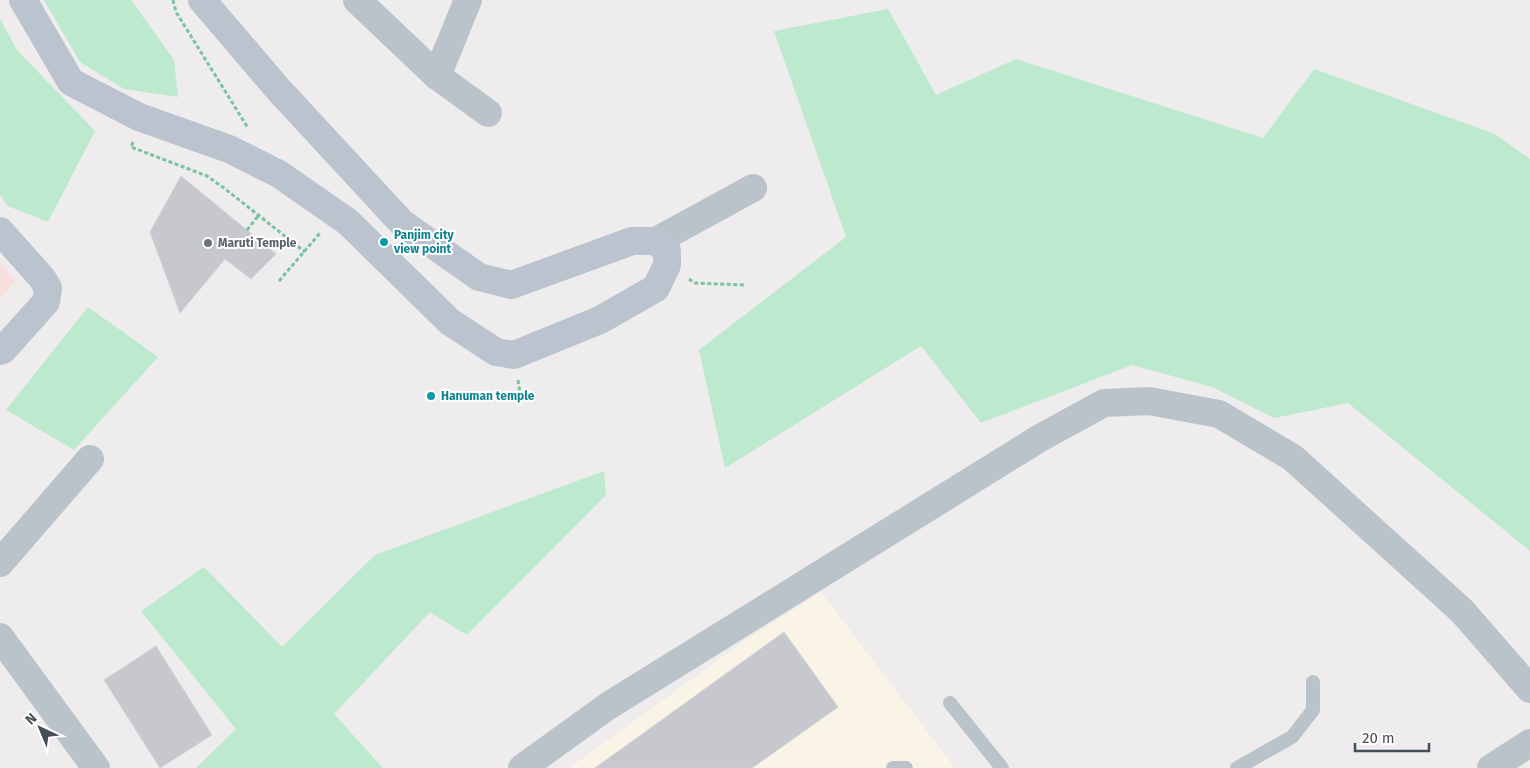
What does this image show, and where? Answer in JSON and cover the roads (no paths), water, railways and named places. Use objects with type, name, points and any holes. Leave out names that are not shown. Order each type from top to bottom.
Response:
[{"type":"street","points":[[23,0],[71,82],[139,117],[230,149],[279,174],[348,222],[450,322],[496,352],[514,355],[600,320],[656,288],[667,265],[667,252],[656,241]]},
{"type":"street","points":[[202,0],[278,89],[402,223],[478,277],[511,285],[632,242],[656,241],[753,188]]},
{"type":"street","points":[[358,0],[437,76],[488,113]]},
{"type":"street","points":[[437,76],[468,0]]},
{"type":"street","points":[[0,231],[42,278],[48,288],[46,302],[3,350],[0,351]]},
{"type":"street","points":[[522,768],[608,706],[1040,438],[1104,403],[1149,402],[1219,414],[1293,458],[1462,611],[1530,689]]},
{"type":"street","points":[[0,563],[90,460]]},
{"type":"street","points":[[0,637],[96,768]]},
{"type":"street","points":[[1491,768],[1530,743]]},
{"type":"lane","points":[[1237,768],[1292,737],[1313,710],[1314,682]]},
{"type":"lane","points":[[950,703],[1002,768]]},
{"type":"lane","points":[[894,768],[906,768]]},
{"type":"place","name":"Panjim city view point","points":[[384,242]]},
{"type":"place","name":"Maruti Temple","points":[[208,243]]},
{"type":"place","name":"Hanuman temple","points":[[431,396]]}]
